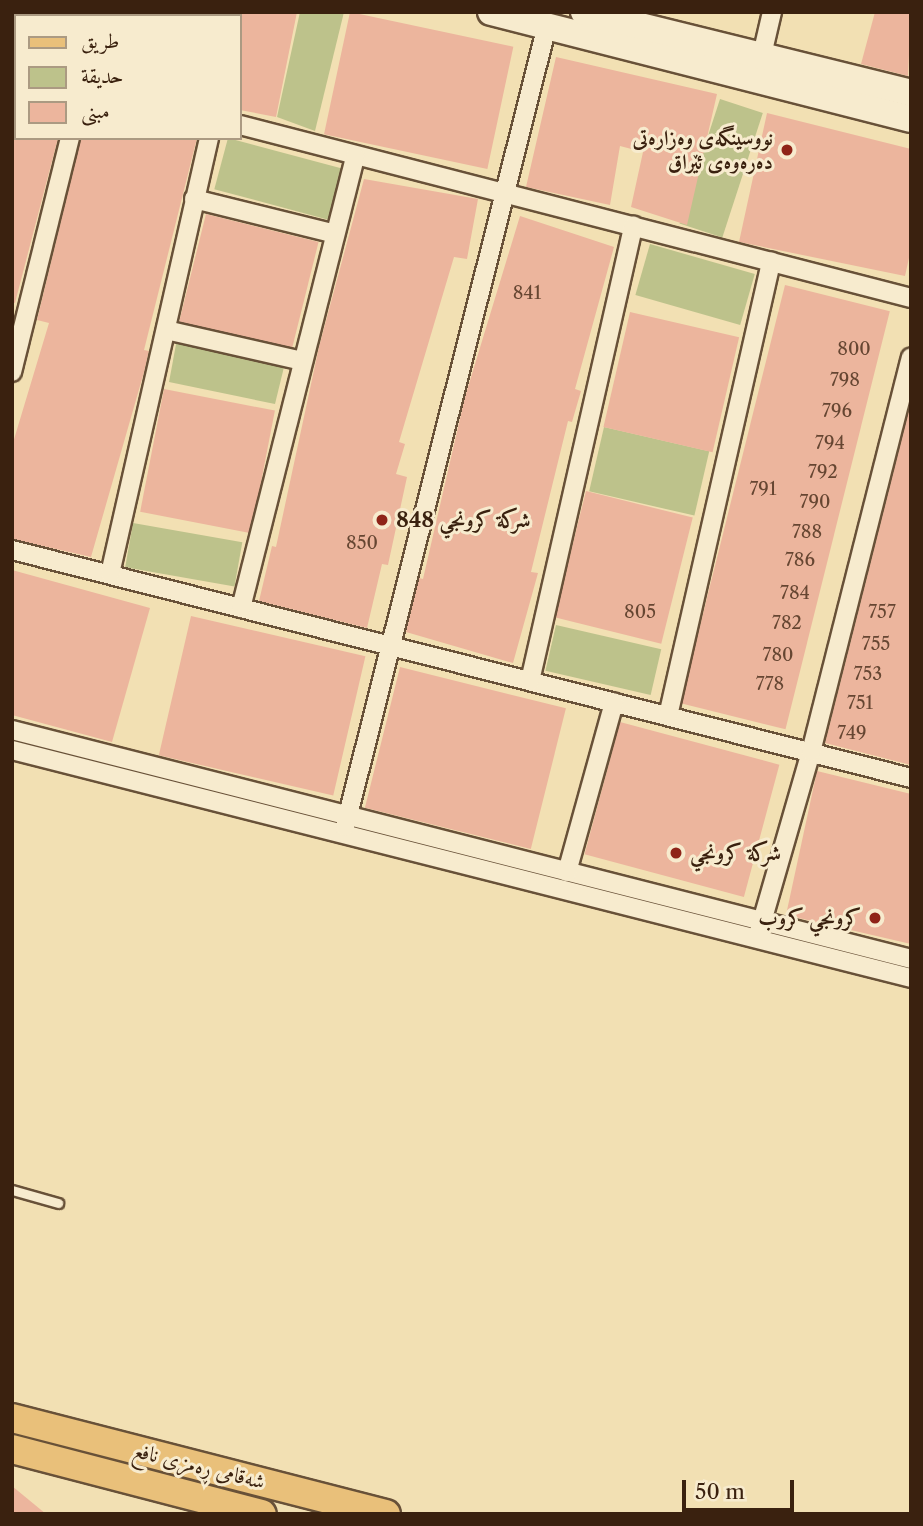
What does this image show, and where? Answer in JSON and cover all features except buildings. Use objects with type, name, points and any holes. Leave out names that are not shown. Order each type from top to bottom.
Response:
[{"type":"main road","name":"شەقامی ڕەمزی نافع","points":[[12,1418],[381,1513]]},
{"type":"main road","name":"شەقامی ڕەمزی نافع","points":[[12,1450],[262,1514]]},
{"type":"street","points":[[762,55],[772,12]]},
{"type":"street","points":[[504,14],[547,26],[599,24],[762,55],[911,93]]},
{"type":"street","points":[[599,24],[911,119]]},
{"type":"street","points":[[343,835],[547,26]]},
{"type":"street","points":[[242,126],[502,196],[633,226],[911,298]]},
{"type":"street","points":[[12,372],[70,140]]},
{"type":"street","points":[[110,575],[209,140]]},
{"type":"street","points":[[241,608],[355,156]]},
{"type":"street","points":[[194,199],[335,234]]},
{"type":"street","points":[[530,681],[633,226]]},
{"type":"street","points":[[668,716],[771,262]]},
{"type":"street","points":[[166,330],[303,361]]},
{"type":"street","points":[[756,939],[811,752],[911,356]]},
{"type":"street","points":[[12,550],[911,778]]},
{"type":"street","points":[[567,872],[614,702]]},
{"type":"street","points":[[12,730],[911,959]]},
{"type":"street","points":[[12,750],[911,978]]},
{"type":"lane","points":[[12,1190],[58,1203]]},
{"type":"green space","points":[[300,12],[344,12],[315,131],[277,117]]},
{"type":"green space","points":[[720,99],[763,113],[722,237],[680,224]]},
{"type":"green space","points":[[227,140],[342,169],[328,220],[214,189]]},
{"type":"green space","points":[[650,244],[755,274],[740,325],[635,295]]},
{"type":"green space","points":[[177,339],[284,367],[275,404],[169,382]]},
{"type":"green space","points":[[604,427],[709,451],[694,516],[589,491]]},
{"type":"green space","points":[[133,523],[242,542],[234,587],[125,567]]},
{"type":"green space","points":[[556,625],[661,649],[651,695],[545,671]]},
{"type":"place","name":"نووسینگەی وەزارەتی دەرەوەی ئێراق","points":[[787,150]]},
{"type":"place","name":"شركة كرونجي 848","points":[[382,520]]},
{"type":"place","name":"شركة كرونجي","points":[[676,853]]},
{"type":"place","name":"كرونجي كروب","points":[[875,918]]}]
